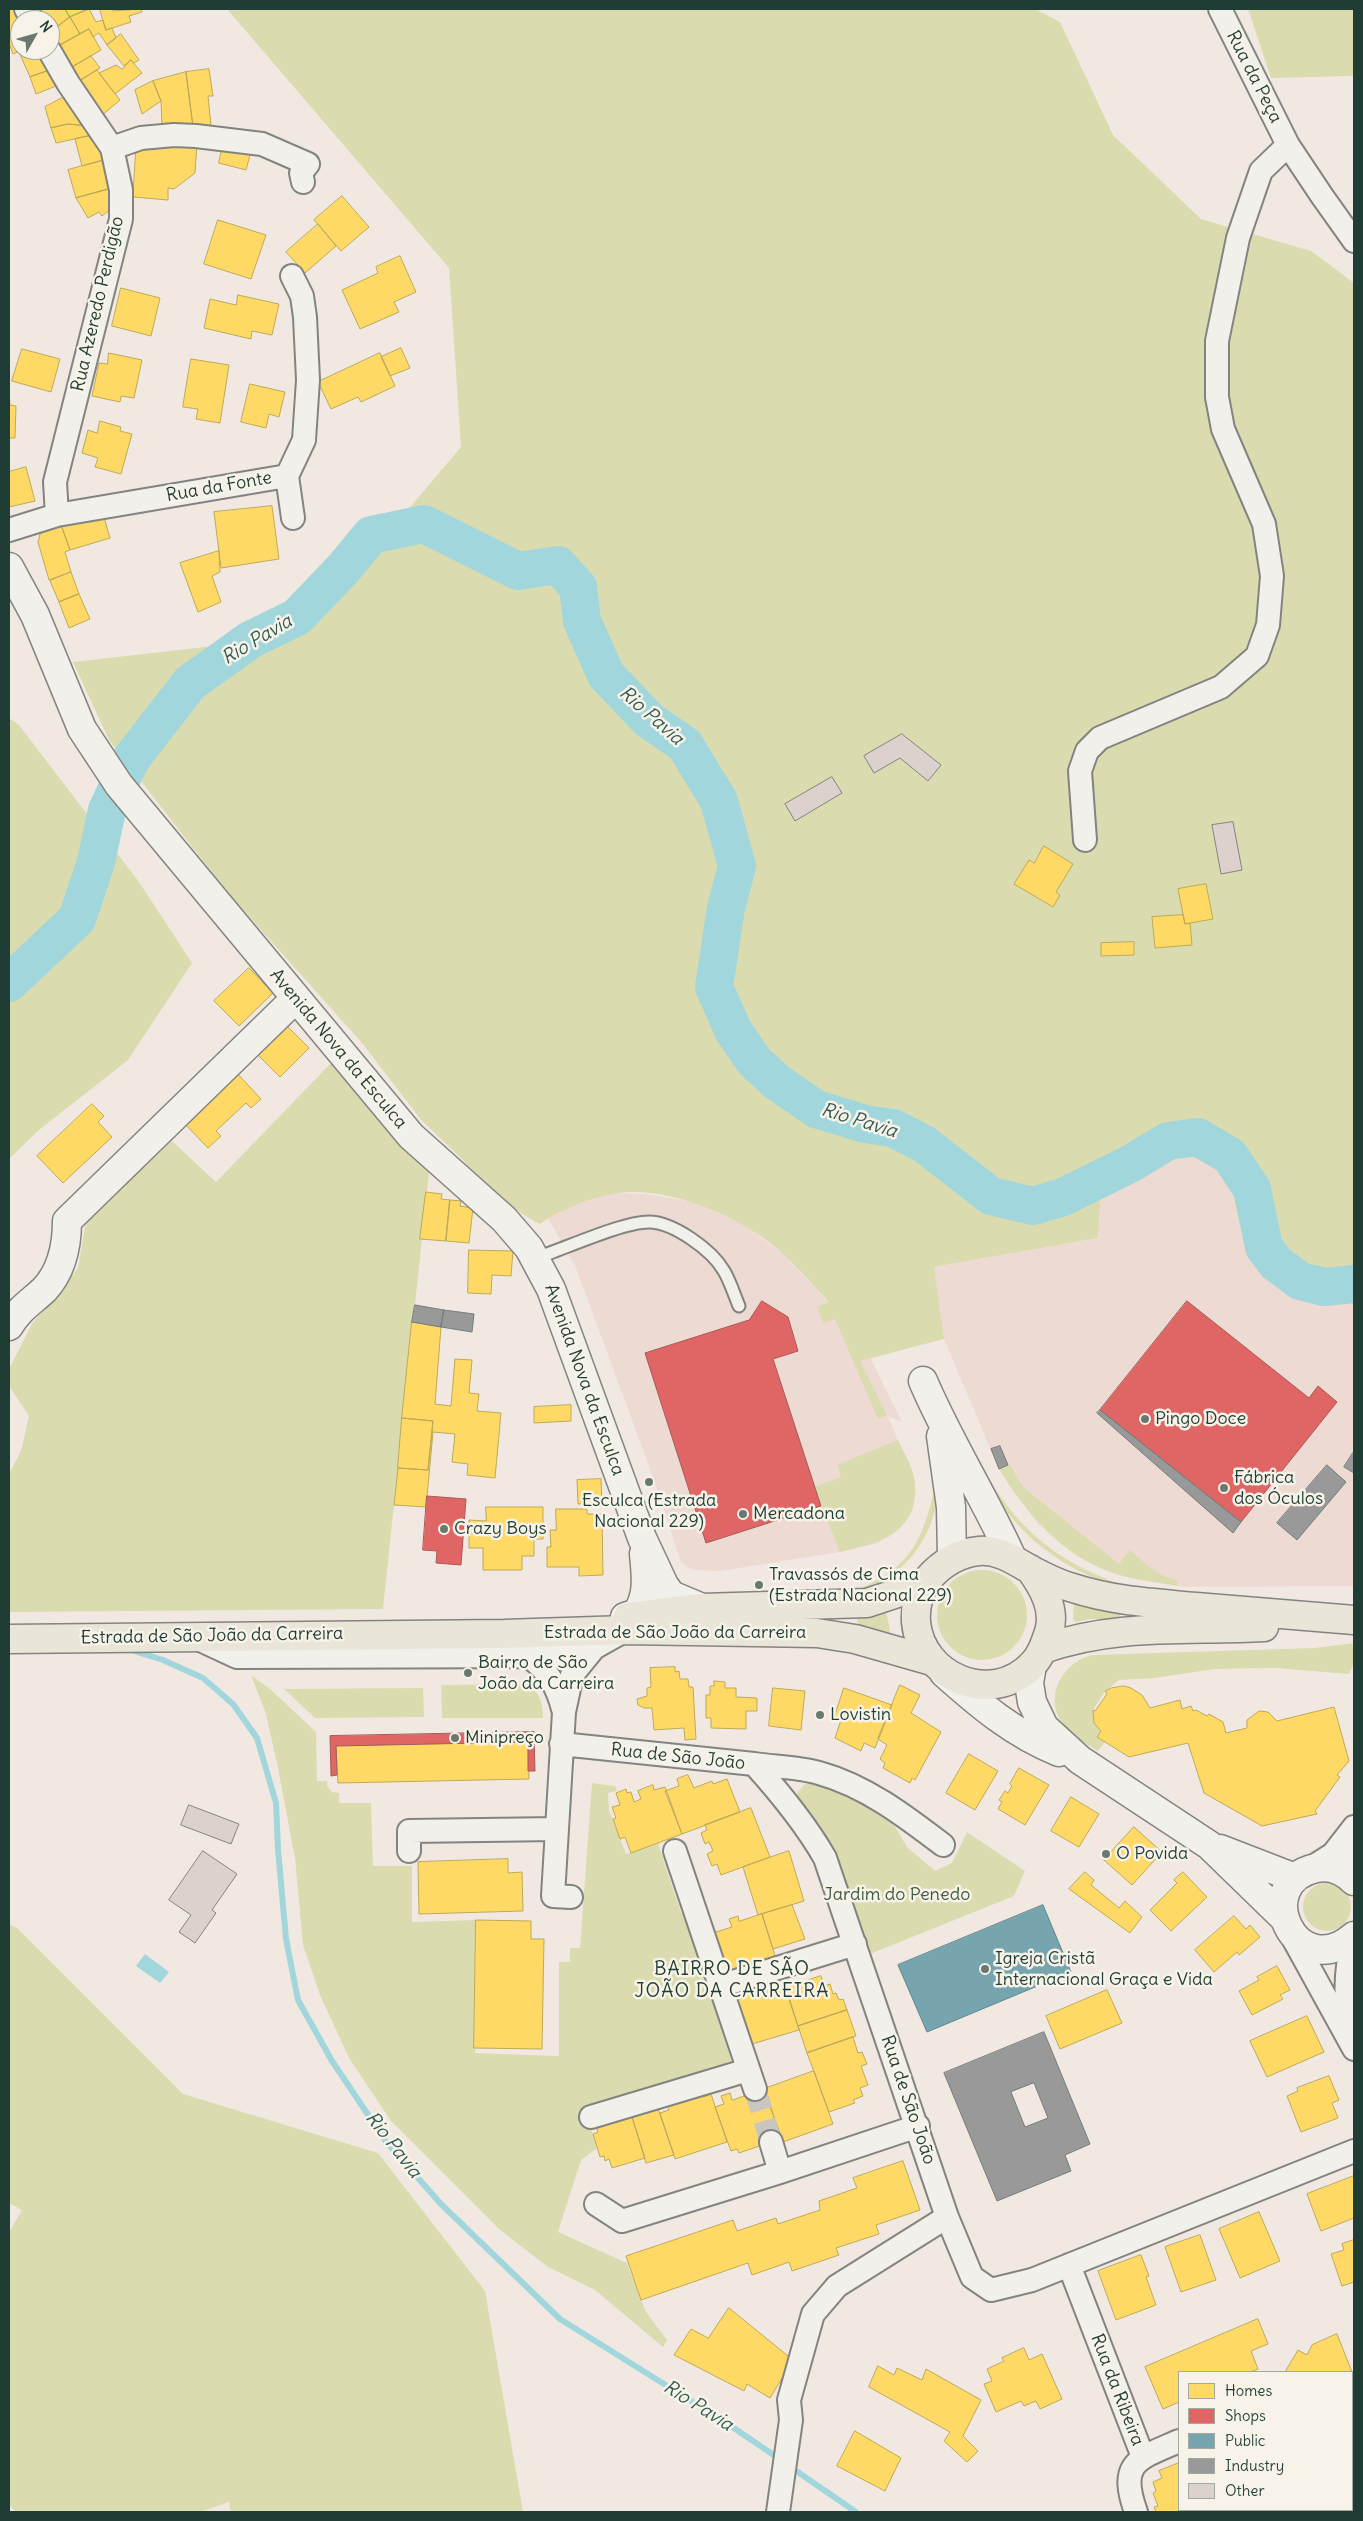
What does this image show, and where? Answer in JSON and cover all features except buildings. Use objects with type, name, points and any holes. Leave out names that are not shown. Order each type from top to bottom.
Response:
[{"type":"main road","points":[[982,1550],[997,1552],[1065,1586],[1113,1599],[1354,1621],[1229,1629],[1116,1631],[1070,1640],[1037,1657],[1016,1677],[998,1684],[978,1685],[963,1682],[938,1667],[920,1640],[916,1615],[918,1599],[925,1584],[936,1569],[952,1558],[966,1552],[982,1550]]},
{"type":"main road","points":[[1021,1564],[1043,1587],[1050,1607],[1050,1628],[1037,1657]]},
{"type":"main road","name":"Estrada de São João da Carreira","points":[[625,1624],[702,1608],[867,1603],[925,1584]]},
{"type":"main road","name":"Estrada de São João da Carreira","points":[[9,1639],[415,1634],[494,1626],[625,1624],[816,1633],[855,1639],[938,1667]]},
{"type":"street","name":"Rua da Peça","points":[[1220,9],[1288,145],[1354,241]]},
{"type":"street","name":"Rua Azeredo Perdigão","points":[[55,60],[112,148],[121,190],[121,219],[55,482],[57,515]]},
{"type":"street","points":[[112,148],[141,138],[174,135],[262,144],[308,164],[301,173],[303,182]]},
{"type":"street","points":[[1085,840],[1080,771],[1087,751],[1100,738],[1221,687],[1257,656],[1268,625],[1272,576],[1264,524],[1223,429],[1217,397],[1217,342],[1238,238],[1260,171],[1288,145]]},
{"type":"street","name":"Rua da Fonte","points":[[9,530],[57,515],[287,476],[304,440],[308,380],[306,317],[302,296],[292,276]]},
{"type":"street","points":[[287,476],[293,518]]},
{"type":"street","name":"Avenida Nova da Esculca","points":[[9,567],[35,616],[82,729],[122,788],[411,1136],[504,1219],[536,1258],[551,1289],[642,1538],[664,1585],[671,1595],[702,1608]]},
{"type":"street","points":[[9,1326],[16,1313],[44,1289],[60,1268],[67,1237],[67,1221],[296,998]]},
{"type":"street","points":[[923,1381],[939,1419],[995,1522],[1021,1564]]},
{"type":"street","points":[[939,1419],[951,1508],[952,1558]]},
{"type":"street","name":"Avenida Nova da Esculca","points":[[625,1624],[637,1613],[642,1605],[646,1588],[642,1538]]},
{"type":"street","points":[[571,1897],[553,1896],[561,1744],[569,1683],[572,1675],[594,1648],[625,1624]]},
{"type":"street","points":[[194,1637],[237,1657],[569,1656],[594,1648]]},
{"type":"street","points":[[528,1656],[540,1664],[552,1678],[564,1712]]},
{"type":"street","points":[[1037,1657],[1029,1683],[1032,1702],[1044,1727],[1080,1760],[1209,1845],[1308,1946],[1321,1950],[1333,1948],[1345,1944],[1354,1936]]},
{"type":"street","points":[[938,1667],[990,1714],[1042,1745],[1080,1760]]},
{"type":"street","name":"Rua de São João","points":[[561,1744],[754,1764],[804,1823],[825,1858],[918,2126],[947,2217],[972,2277],[991,2290],[1032,2280],[1354,2151]]},
{"type":"street","points":[[754,1764],[819,1773],[862,1789],[906,1817],[943,1844]]},
{"type":"street","points":[[1354,1827],[1333,1854],[1301,1874],[1287,1889],[1283,1903],[1286,1924],[1354,2049]]},
{"type":"street","points":[[409,1851],[408,1831],[557,1829]]},
{"type":"street","points":[[1209,1845],[1301,1874],[1330,1867],[1353,1869]]},
{"type":"street","points":[[591,2118],[752,2079],[675,1852]]},
{"type":"street","points":[[1354,1936],[1346,1978],[1346,1998],[1354,2038]]},
{"type":"street","points":[[720,1986],[855,1944]]},
{"type":"street","points":[[596,2204],[622,2222],[918,2126]]},
{"type":"street","points":[[772,2142],[780,2172]]},
{"type":"street","points":[[778,2512],[788,2452],[791,2420],[789,2400],[813,2314],[837,2286],[947,2217]]},
{"type":"street","name":"Rua da Ribeira","points":[[1069,2265],[1143,2457],[1134,2465],[1129,2477],[1129,2491],[1136,2512]]},
{"type":"street","points":[[1143,2457],[1178,2441]]},
{"type":"lane","points":[[536,1258],[624,1227],[650,1222],[676,1229],[698,1244],[724,1270],[739,1306]]},
{"type":"shaded area","points":[[1181,1154],[1210,1164],[1231,1187],[1237,1213],[1255,1243],[1267,1269],[1350,1298],[1354,1297],[1354,1586],[1184,1587],[1112,1573],[1090,1562],[1038,1524],[999,1469],[944,1339],[870,1357],[902,1422],[888,1416],[915,1482],[913,1509],[903,1524],[891,1536],[875,1544],[840,1552],[720,1571],[693,1570],[681,1562],[653,1477],[576,1268],[548,1218],[578,1204],[614,1193],[647,1194],[692,1202],[741,1223],[783,1254],[829,1303],[934,1267],[1098,1238],[1101,1191],[1151,1166]]},
{"type":"green space","points":[[227,9],[1035,9],[1060,22],[1113,135],[1201,219],[1311,251],[1354,283],[1354,1297],[1312,1296],[1267,1269],[1255,1243],[1237,1213],[1231,1187],[1210,1164],[1181,1154],[1151,1166],[1101,1191],[1098,1238],[934,1267],[944,1339],[860,1361],[887,1415],[878,1419],[835,1319],[823,1323],[817,1307],[829,1302],[784,1255],[749,1229],[704,1207],[680,1199],[634,1192],[603,1196],[584,1202],[556,1214],[539,1224],[495,1197],[460,1157],[422,1121],[362,1043],[228,893],[109,740],[73,662],[301,636],[461,447],[449,268]]},
{"type":"green space","points":[[1248,9],[1354,9],[1354,76],[1271,78]]},
{"type":"green space","points":[[9,718],[19,725],[139,882],[192,963],[128,1060],[39,1130],[9,1159]]},
{"type":"green space","points":[[332,1062],[429,1172],[383,1609],[9,1612],[9,1474],[21,1451],[29,1416],[9,1386],[9,1369],[32,1324],[78,1268],[86,1221],[172,1141],[216,1182]]},
{"type":"green space","points":[[898,1440],[913,1472],[915,1483],[915,1500],[910,1514],[894,1533],[869,1544],[840,1552],[814,1487],[841,1477],[837,1465]]},
{"type":"green space","points":[[1010,1465],[1023,1487],[1119,1564],[1130,1550],[1158,1573],[1178,1580],[1177,1586],[1113,1573],[1077,1556],[1047,1531],[1021,1501],[999,1469]]},
{"type":"green space","points":[[988,1477],[1014,1514],[1044,1544],[1080,1567],[1122,1585],[1120,1589],[1078,1570],[1042,1547],[1011,1517],[997,1499],[985,1478]]},
{"type":"green space","points":[[938,1494],[929,1527],[915,1553],[905,1564],[882,1582],[856,1596],[856,1590],[887,1574],[909,1554],[923,1528],[933,1495]]},
{"type":"green space","points":[[982,1570],[999,1574],[1014,1583],[1023,1598],[1027,1615],[1023,1632],[1014,1647],[999,1656],[982,1660],[965,1656],[950,1647],[941,1632],[937,1615],[941,1598],[950,1583],[965,1574]]},
{"type":"green space","points":[[1076,1601],[1120,1611],[1120,1620],[1090,1619],[1076,1622],[1073,1620],[1074,1603]]},
{"type":"green space","points":[[886,1611],[889,1633],[859,1629],[857,1619]]},
{"type":"green space","points":[[1354,1643],[1354,1663],[1349,1674],[1275,1668],[1215,1669],[1155,1678],[1119,1680],[1105,1691],[1093,1710],[1094,1722],[1101,1731],[1097,1737],[1105,1742],[1098,1751],[1069,1731],[1057,1712],[1055,1701],[1060,1681],[1073,1664],[1082,1658],[1092,1655],[1315,1648]]},
{"type":"green space","points":[[251,1675],[270,1689],[316,1732],[317,1781],[327,1781],[327,1786],[332,1792],[339,1793],[339,1803],[371,1803],[373,1866],[412,1866],[412,1922],[476,1920],[475,2053],[559,2056],[559,1962],[570,1962],[570,1948],[580,1948],[592,1783],[615,1786],[617,1791],[608,1793],[609,1810],[626,1854],[658,1843],[681,1913],[686,1913],[734,2070],[587,2114],[597,2148],[581,2160],[558,2232],[627,2263],[646,2312],[667,2340],[663,2347],[595,2290],[548,2267],[499,2229],[391,2121],[349,2058],[320,1995],[303,1945],[295,1858],[278,1768],[266,1714]]},
{"type":"green space","points":[[525,1684],[534,1690],[540,1698],[543,1718],[442,1718],[441,1685]]},
{"type":"green space","points":[[423,1688],[424,1717],[315,1718],[284,1689]]},
{"type":"green space","name":"Jardim do Penedo","points":[[817,1780],[866,1801],[894,1825],[907,1847],[935,1871],[952,1863],[967,1832],[1025,1871],[1014,1896],[870,1954],[839,1860],[822,1832],[795,1796],[804,1785]]},
{"type":"green space","points":[[1327,1883],[1336,1885],[1344,1890],[1349,1898],[1351,1907],[1349,1916],[1344,1924],[1336,1929],[1327,1931],[1318,1929],[1310,1924],[1305,1916],[1303,1907],[1305,1898],[1310,1890],[1318,1885]]},
{"type":"green space","points":[[9,1924],[17,1928],[183,2094],[378,2153],[485,2291],[523,2512],[231,2512],[229,2502],[200,2512],[16,2512],[9,2505],[9,2232],[22,2210],[9,2203]]},
{"type":"water","points":[[145,1954],[169,1972],[160,1983],[136,1966]]},
{"type":"waterway","name":"Rio Pavia","points":[[9,983],[77,919],[96,862],[107,810],[131,759],[190,683],[250,640],[297,617],[343,569],[371,535],[424,524],[518,571],[558,565],[578,587],[582,621],[606,675],[649,720],[685,745],[719,801],[737,866],[726,908],[714,987],[733,1030],[754,1061],[777,1082],[816,1109],[865,1124],[893,1128],[924,1144],[991,1196],[1033,1206],[1063,1197],[1130,1164],[1168,1141],[1198,1137],[1230,1156],[1252,1189],[1264,1247],[1276,1263],[1300,1281],[1324,1287],[1354,1284]]},
{"type":"waterway","name":"Rio Pavia","points":[[134,1651],[163,1660],[203,1678],[233,1704],[257,1738],[276,1803],[286,1939],[298,2000],[332,2061],[387,2143],[441,2204],[560,2319],[728,2424],[781,2460]]},
{"type":"waterway","name":"Rio Pavia","points":[[789,2466],[856,2512]]},
{"type":"tunnel","points":[[755,2089],[771,2142]]},
{"type":"place","name":"Pingo Doce","points":[[1145,1419]]},
{"type":"place","name":"Esculca (Estrada Nacional 229)","points":[[649,1482]]},
{"type":"place","name":"Fábrica dos Óculos","points":[[1224,1488]]},
{"type":"place","name":"Mercadona","points":[[743,1514]]},
{"type":"place","name":"Crazy Boys","points":[[444,1529]]},
{"type":"place","name":"Travassós de Cima (Estrada Nacional 229)","points":[[759,1585]]},
{"type":"place","name":"Bairro de São João da Carreira","points":[[468,1673]]},
{"type":"place","name":"Lovistin","points":[[820,1715]]},
{"type":"place","name":"Minipreço","points":[[455,1738]]},
{"type":"place","name":"O Povida","points":[[1106,1854]]},
{"type":"place","name":"Igreja Cristã Internacional Graça e Vida","points":[[985,1969]]},
{"type":"district","name":"BAIRRO DE SÃO JOÃO DA CARREIRA","points":[[732,1981]]}]
